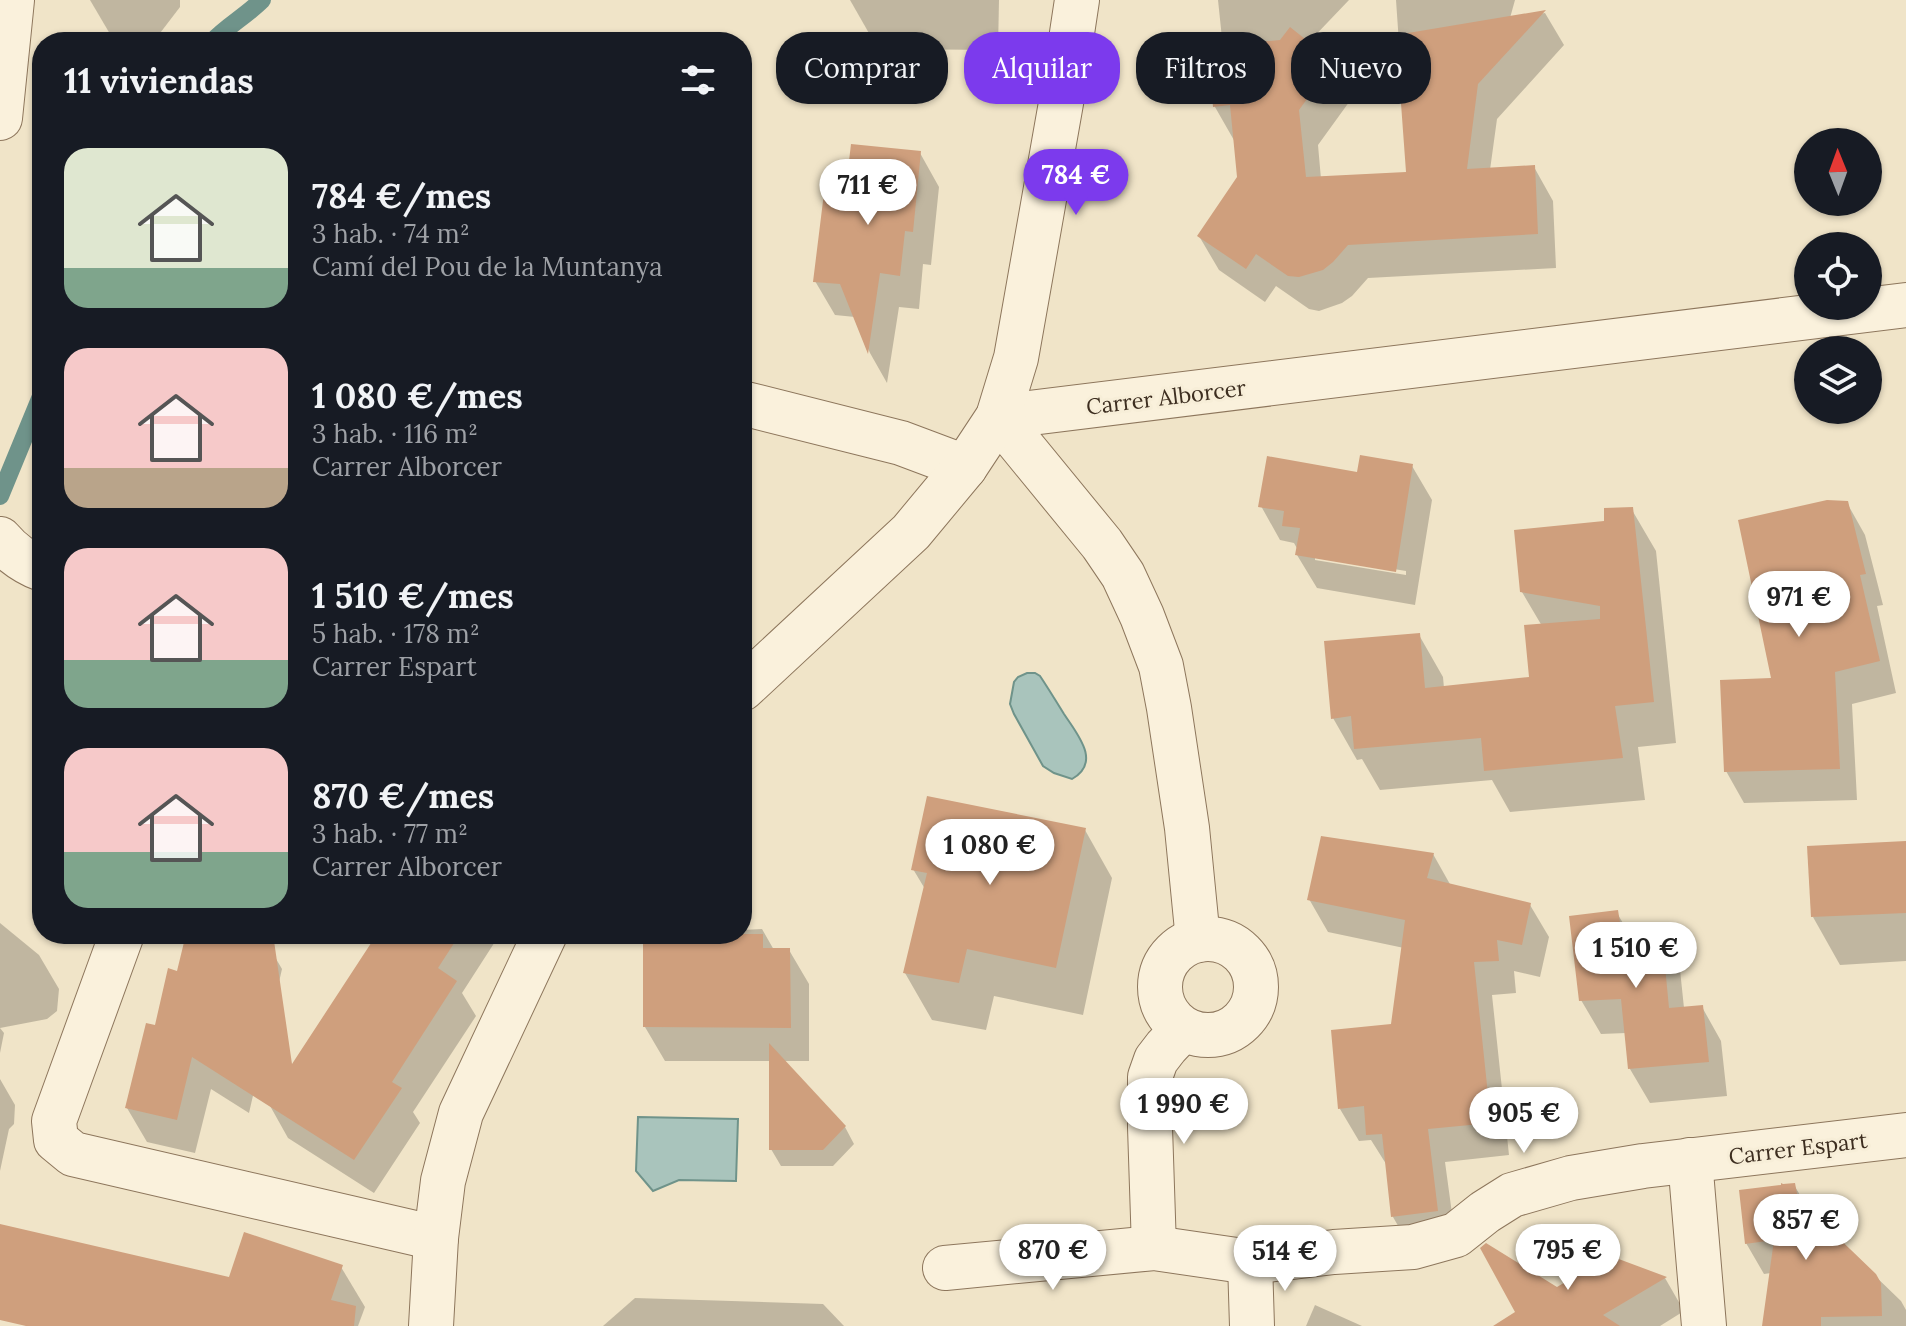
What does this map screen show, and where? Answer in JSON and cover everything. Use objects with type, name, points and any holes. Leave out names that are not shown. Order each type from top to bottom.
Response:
[{"type":"street","points":[[0,118],[12,0]]},
{"type":"street","points":[[752,680],[911,532],[965,467],[998,417],[1016,358],[1077,0]]},
{"type":"street","name":"Carrer Alborcer","points":[[998,417],[1906,305]]},
{"type":"street","points":[[752,406],[901,443],[965,467]]},
{"type":"street","points":[[998,417],[1102,544],[1123,575],[1142,616],[1161,666],[1169,708],[1187,828],[1198,940]]},
{"type":"street","points":[[0,539],[32,566]]},
{"type":"street","points":[[1198,940],[1215,940],[1231,945],[1244,955],[1253,969],[1256,985],[1254,1002],[1247,1016],[1235,1027],[1220,1034],[1203,1035],[1183,1029],[1166,1010],[1161,996],[1164,967],[1173,955],[1198,940]]},
{"type":"street","points":[[118,944],[54,1121],[56,1140],[73,1154],[436,1238]]},
{"type":"street","points":[[431,1326],[443,1181],[461,1113],[540,944]]},
{"type":"street","points":[[945,1268],[1154,1248],[1150,1077],[1161,1054],[1183,1029]]},
{"type":"street","name":"Carrer Espart","points":[[1154,1248],[1250,1262],[1413,1247],[1456,1235],[1512,1195],[1571,1178],[1690,1160],[1906,1135]]},
{"type":"street","points":[[1690,1160],[1704,1326]]},
{"type":"street","points":[[1250,1262],[1252,1326]]},
{"type":"water","points":[[1027,673],[1040,676],[1084,748],[1085,764],[1072,779],[1043,766],[1014,714],[1010,704],[1014,682]]},
{"type":"water","points":[[638,1117],[738,1119],[736,1181],[679,1180],[653,1191],[636,1171]]},
{"type":"building","points":[[1546,10],[1478,84],[1467,169],[1535,165],[1538,234],[1348,245],[1323,270],[1299,277],[1288,276],[1256,254],[1246,269],[1197,236],[1237,177],[1230,105],[1213,107],[1213,104],[1275,104],[1275,40],[1280,40],[1290,27],[1296,32],[1291,32],[1291,104],[1303,104],[1299,110],[1306,177],[1406,172],[1401,104],[1431,104],[1431,32],[1414,32]]},
{"type":"building","points":[[851,144],[921,151],[913,232],[905,231],[900,276],[880,273],[868,354],[840,284],[813,282],[824,193],[845,195]]},
{"type":"building","points":[[1360,455],[1413,464],[1396,572],[1295,555],[1300,528],[1282,526],[1284,511],[1258,507],[1267,456],[1357,472]]},
{"type":"building","points":[[1827,500],[1848,501],[1866,574],[1860,575],[1880,661],[1835,672],[1840,769],[1724,772],[1720,680],[1771,678],[1738,520]]},
{"type":"building","points":[[1633,507],[1654,702],[1615,706],[1623,758],[1484,771],[1481,738],[1354,749],[1351,716],[1331,719],[1324,641],[1420,633],[1425,688],[1529,677],[1524,625],[1600,619],[1600,606],[1520,592],[1514,530],[1604,521],[1604,508]]},
{"type":"building","points":[[927,796],[1086,828],[1056,968],[967,949],[959,983],[903,973],[927,873],[911,870]]},
{"type":"building","points":[[1321,836],[1434,853],[1427,878],[1531,903],[1522,945],[1497,940],[1499,961],[1474,962],[1491,1123],[1428,1129],[1438,1211],[1391,1217],[1382,1134],[1366,1135],[1364,1106],[1338,1109],[1331,1030],[1391,1024],[1405,920],[1307,900]]},
{"type":"building","points":[[1906,841],[1906,913],[1811,917],[1807,846]]},
{"type":"building","points":[[1618,910],[1621,929],[1661,924],[1669,1008],[1703,1005],[1709,1062],[1628,1069],[1621,999],[1579,1001],[1569,916]]},
{"type":"building","points":[[752,934],[763,934],[763,948],[790,948],[791,1028],[643,1027],[643,944],[752,944]]},
{"type":"building","points":[[184,944],[274,944],[292,1064],[370,944],[454,944],[438,968],[457,981],[392,1082],[402,1088],[354,1160],[192,1057],[177,1120],[125,1108],[146,1023],[155,1025],[168,968],[177,971]]},
{"type":"building","points":[[769,1043],[846,1126],[823,1150],[769,1150]]},
{"type":"building","points":[[1795,1183],[1798,1199],[1876,1274],[1881,1283],[1882,1316],[1821,1317],[1821,1326],[1762,1326],[1774,1240],[1745,1244],[1739,1190]]},
{"type":"building","points":[[0,1224],[229,1277],[244,1232],[343,1265],[331,1300],[356,1306],[354,1326],[26,1326],[0,1320]]},
{"type":"building","points":[[1486,1243],[1557,1287],[1597,1263],[1616,1258],[1667,1277],[1603,1315],[1620,1326],[1493,1326],[1515,1312],[1480,1248]]},
{"type":"waterway","points":[[223,32],[262,0]]},
{"type":"waterway","points":[[0,496],[32,418]]}]
